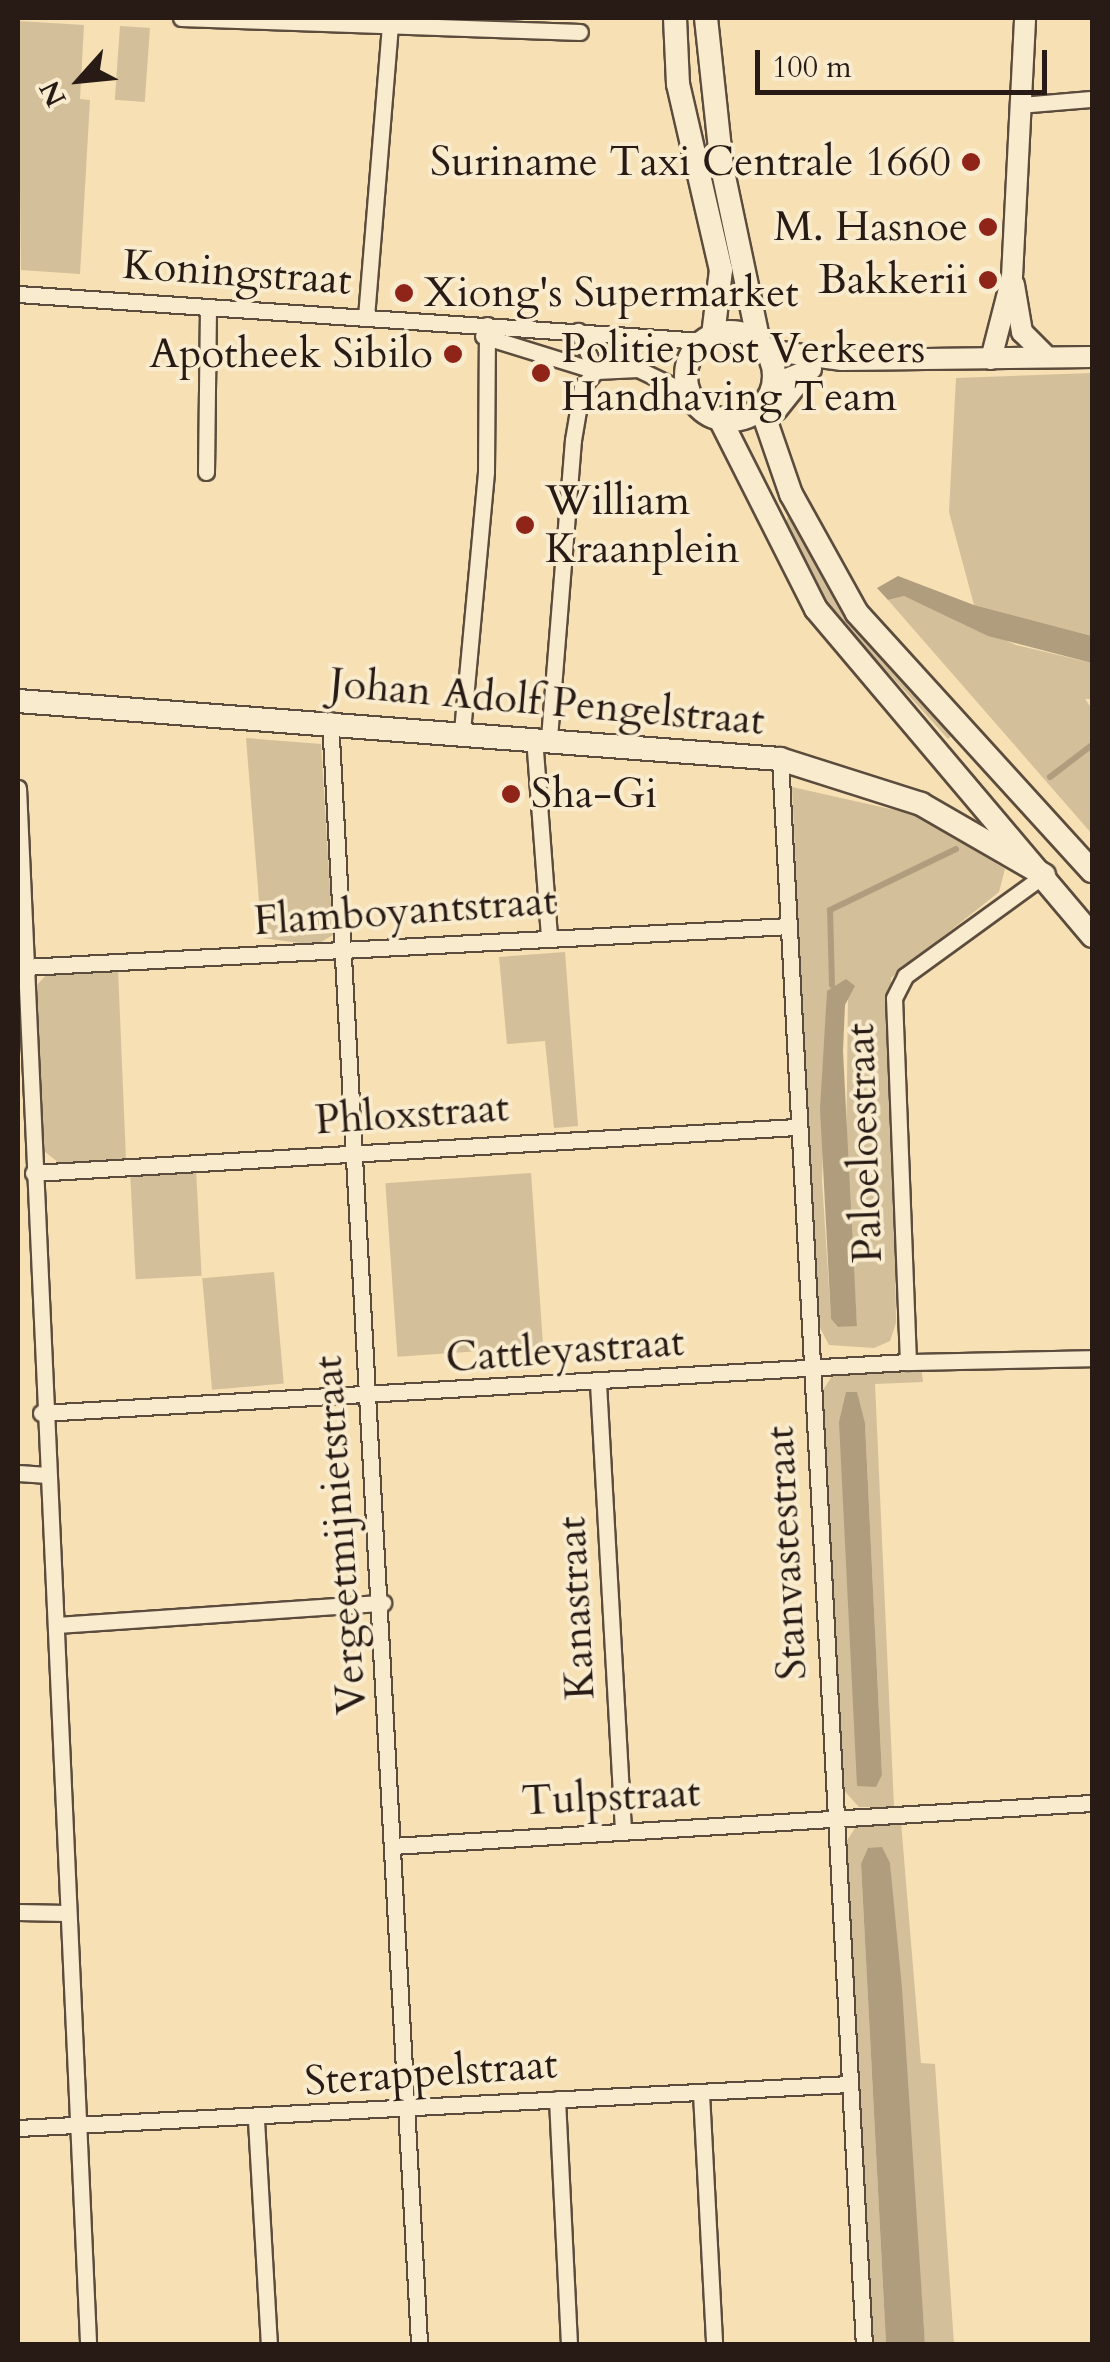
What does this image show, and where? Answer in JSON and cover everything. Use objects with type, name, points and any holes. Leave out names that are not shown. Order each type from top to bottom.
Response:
[{"type":"main road","points":[[675,18],[678,84],[721,270],[708,338],[687,368],[690,394],[720,419],[816,608],[1044,875],[1088,921]]},
{"type":"main road","points":[[706,18],[722,167],[774,384],[761,408],[742,418],[720,419]]},
{"type":"main road","points":[[708,338],[734,332],[762,346]]},
{"type":"main road","points":[[770,446],[781,397],[808,370]]},
{"type":"main road","points":[[761,408],[770,446],[858,613],[1092,871]]},
{"type":"main road","name":"Johan Adolf Pengelstraat","points":[[18,701],[330,720],[780,759],[921,804],[1044,875]]},
{"type":"street","points":[[180,18],[580,32]]},
{"type":"street","points":[[992,358],[1012,277],[1025,18]]},
{"type":"street","points":[[366,317],[390,28]]},
{"type":"street","points":[[1020,106],[1092,99]]},
{"type":"street","points":[[1012,277],[1022,332],[1047,358]]},
{"type":"street","name":"Koningstraat","points":[[18,294],[452,323],[596,371],[638,368],[690,394]]},
{"type":"street","points":[[206,472],[208,307]]},
{"type":"street","points":[[462,731],[486,472],[488,332]]},
{"type":"street","name":"Koningstraat","points":[[488,332],[578,332],[662,343],[708,338]]},
{"type":"street","points":[[549,936],[542,738],[573,440],[582,387],[596,371],[578,332]]},
{"type":"street","points":[[762,346],[842,360],[1092,357]]},
{"type":"street","points":[[774,384],[842,360]]},
{"type":"street","name":"Vergeetmijnietstraat","points":[[330,720],[356,1151],[366,1397],[382,1602],[419,2344]]},
{"type":"street","name":"Stanvastestraat","points":[[780,759],[864,2344]]},
{"type":"street","points":[[18,788],[44,1475],[56,1624],[88,2344]]},
{"type":"street","name":"Paloeloestraat","points":[[908,1362],[894,998],[905,976],[1044,875]]},
{"type":"street","name":"Flamboyantstraat","points":[[25,968],[342,952],[549,936],[788,926]]},
{"type":"street","name":"Phloxstraat","points":[[33,1173],[797,1127]]},
{"type":"street","name":"Cattleyastraat","points":[[42,1413],[366,1397],[908,1362],[1092,1358]]},
{"type":"street","name":"Kanastraat","points":[[598,1383],[623,1830]]},
{"type":"street","points":[[18,1473],[44,1475]]},
{"type":"street","points":[[56,1624],[382,1602]]},
{"type":"street","name":"Tulpstraat","points":[[392,1846],[1092,1803]]},
{"type":"street","points":[[18,1912],[66,1913]]},
{"type":"street","name":"Sterappelstraat","points":[[18,2128],[256,2120],[848,2084]]},
{"type":"street","points":[[701,2094],[714,2344]]},
{"type":"street","points":[[556,2100],[569,2344]]},
{"type":"street","points":[[256,2120],[268,2344]]},
{"type":"shaded area","points":[[18,21],[84,25],[80,99],[90,100],[80,274],[21,270]]},
{"type":"shaded area","points":[[120,26],[150,28],[145,102],[115,100]]},
{"type":"shaded area","points":[[1092,373],[1092,636],[974,605],[949,512],[956,378]]},
{"type":"shaded area","points":[[789,513],[826,581],[953,734],[948,739],[831,609],[785,525]]},
{"type":"shaded area","points":[[898,576],[974,605],[1092,636],[1092,663],[988,636],[904,596],[888,600],[877,588]]},
{"type":"shaded area","points":[[904,596],[1016,645],[1092,663],[1092,699],[1085,699],[1092,709],[1092,834],[888,600]]},
{"type":"shaded area","points":[[246,738],[321,744],[333,935],[316,945],[262,938]]},
{"type":"shaded area","points":[[792,787],[917,815],[1005,869],[999,892],[891,978],[896,1323],[890,1341],[874,1348],[829,1345],[816,1320]],"holes":[[[827,992],[848,998],[846,1165],[857,1325],[838,1327],[831,1319],[822,1180]]]},
{"type":"shaded area","points":[[565,952],[578,1126],[554,1128],[545,1041],[507,1044],[499,957]]},
{"type":"shaded area","points":[[118,969],[126,1160],[59,1163],[39,1147],[36,986],[48,973]]},
{"type":"shaded area","points":[[846,979],[855,986],[845,1005],[843,1051],[857,1326],[838,1327],[831,1319],[820,1109],[827,991]]},
{"type":"shaded area","points":[[196,1169],[202,1276],[136,1279],[130,1172]]},
{"type":"shaded area","points":[[531,1173],[543,1347],[397,1357],[385,1183]]},
{"type":"shaded area","points":[[274,1272],[284,1384],[212,1390],[202,1278]]},
{"type":"shaded area","points":[[921,1364],[923,1382],[875,1384],[894,1807],[859,1807],[839,1785],[819,1396],[836,1370]],"holes":[[[856,1392],[865,1423],[882,1775],[875,1787]]]},
{"type":"shaded area","points":[[846,1392],[857,1392],[865,1423],[882,1775],[876,1787],[857,1786],[839,1422]]},
{"type":"shaded area","points":[[901,1822],[921,2063],[935,2064],[954,2344],[925,2344],[890,1863],[861,1864],[886,2344],[871,2344],[846,1842],[857,1825]]},
{"type":"shaded area","points":[[882,1847],[890,1863],[902,1988],[925,2344],[886,2344],[861,1864],[868,1848]]},
{"type":"waterway","points":[[1050,777],[1092,745]]},
{"type":"waterway","points":[[832,985],[830,910],[956,849]]},
{"type":"place","name":"Suriname Taxi Centrale 1660","points":[[971,162]]},
{"type":"place","name":"M. Hasnoe","points":[[988,227]]},
{"type":"place","name":"Bakkerii","points":[[988,280]]},
{"type":"place","name":"Xiong's Supermarket","points":[[404,293]]},
{"type":"place","name":"Apotheek Sibilo","points":[[453,354]]},
{"type":"place","name":"Politie post Verkeers Handhaving Team","points":[[541,373]]},
{"type":"place","name":"William Kraanplein","points":[[525,525]]},
{"type":"place","name":"Sha-Gi","points":[[511,794]]}]
